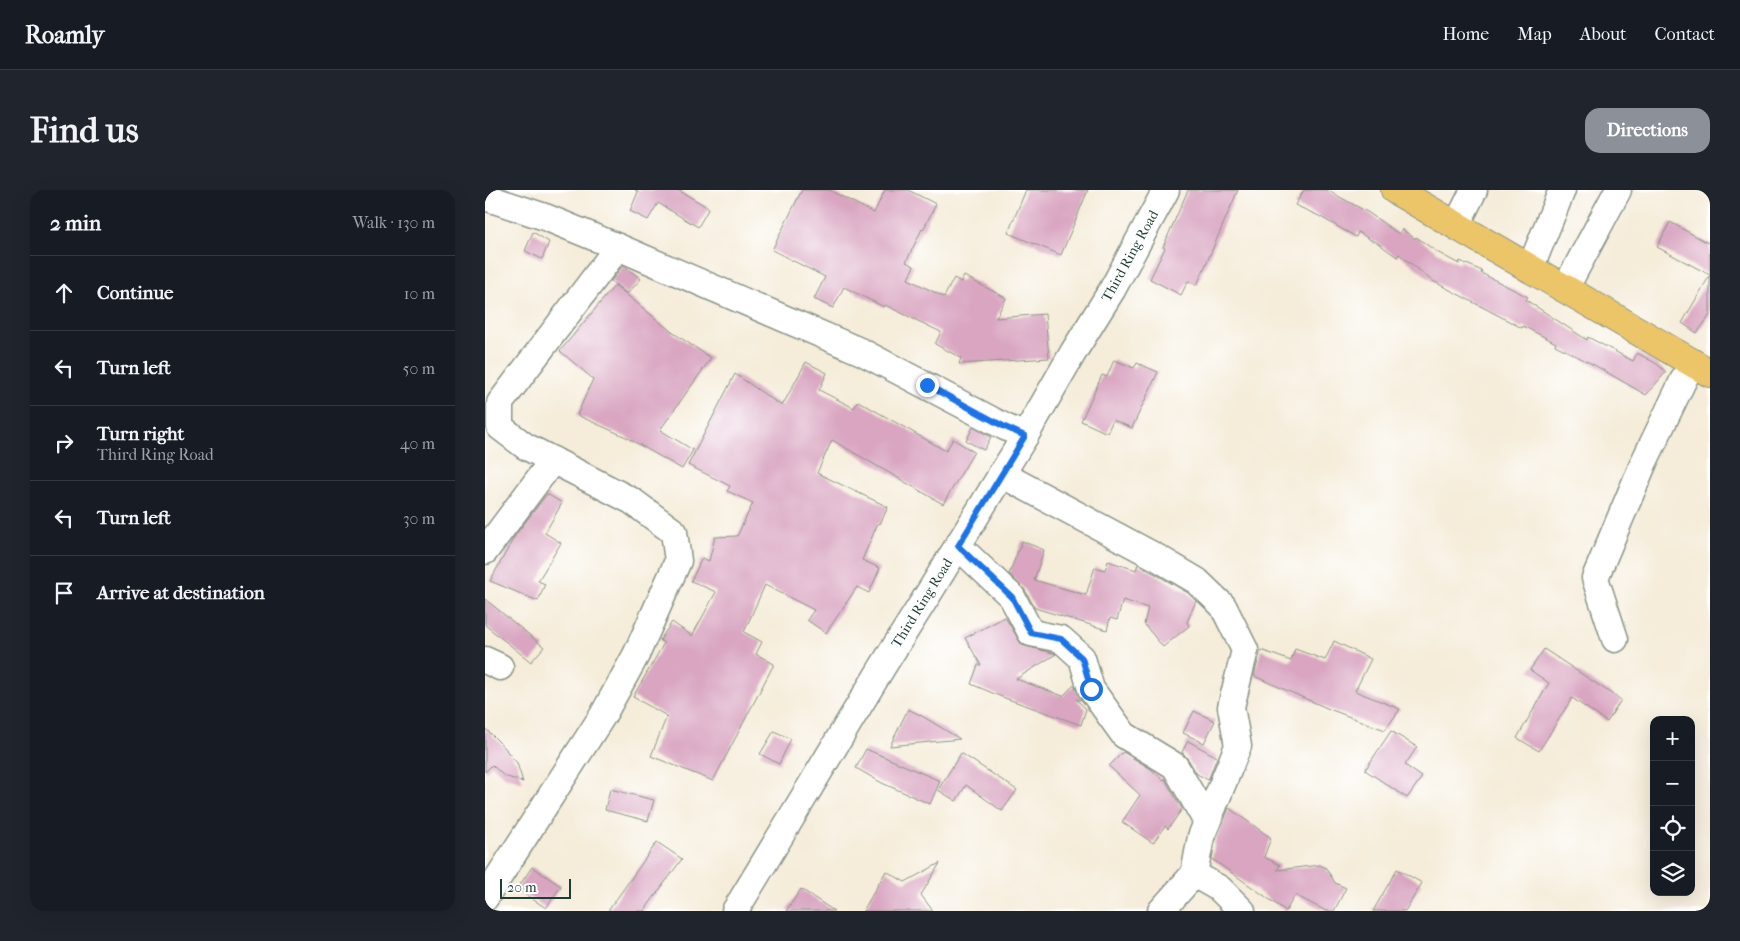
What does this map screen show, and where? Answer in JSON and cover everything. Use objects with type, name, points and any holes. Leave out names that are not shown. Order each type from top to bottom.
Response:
[{"type":"highway","points":[[1395,190],[1701,368]]},
{"type":"street","name":"Third Ring Road","points":[[735,911],[1025,436],[1112,290],[1166,190]]},
{"type":"street","points":[[1456,226],[1474,190]]},
{"type":"street","points":[[1530,269],[1562,190]]},
{"type":"street","points":[[1565,289],[1618,190]]},
{"type":"street","points":[[485,197],[545,217],[618,247],[862,352],[1025,436]]},
{"type":"street","points":[[485,898],[603,715],[636,655],[678,561],[674,532],[632,501],[525,446],[500,427],[500,403],[618,247]]},
{"type":"street","points":[[1615,639],[1595,578],[1644,462],[1701,368]]},
{"type":"street","points":[[485,551],[553,460]]},
{"type":"street","points":[[1001,474],[1197,581],[1223,606],[1245,650],[1231,707],[1238,746],[1201,837],[1194,874],[1161,911]]},
{"type":"street","points":[[958,546],[1012,597],[1031,633],[1061,639],[1082,658],[1091,689],[1124,735],[1175,766],[1207,822]]},
{"type":"street","points":[[1194,874],[1220,889],[1242,911]]},
{"type":"building","points":[[635,190],[678,190],[709,208],[698,227],[658,203],[648,220],[630,211],[638,192]]},
{"type":"building","points":[[802,190],[829,190],[874,213],[885,190],[908,190],[936,204],[906,262],[914,266],[908,279],[944,297],[954,278],[961,282],[964,276],[1006,298],[996,318],[1045,314],[1049,358],[959,364],[961,358],[935,344],[941,332],[885,305],[884,307],[844,287],[833,308],[814,299],[825,277],[772,250]]},
{"type":"building","points":[[1026,190],[1088,190],[1061,255],[1008,233]]},
{"type":"building","points":[[1188,190],[1238,190],[1197,285],[1188,281],[1181,295],[1150,279],[1165,248],[1163,247]]},
{"type":"building","points":[[1304,190],[1327,190],[1369,213],[1399,234],[1402,229],[1415,239],[1416,237],[1437,252],[1459,264],[1460,261],[1482,271],[1481,273],[1528,297],[1526,300],[1587,340],[1588,337],[1633,361],[1637,353],[1657,364],[1666,372],[1646,395],[1555,345],[1556,343],[1523,326],[1522,328],[1431,280],[1399,254],[1397,257],[1375,241],[1358,232],[1356,237],[1295,205]]},
{"type":"building","points":[[1670,222],[1710,244],[1710,275],[1657,247]]},
{"type":"building","points":[[533,232],[549,242],[542,259],[525,251]]},
{"type":"building","points":[[623,265],[641,279],[627,294],[611,281]]},
{"type":"building","points":[[1710,275],[1710,315],[1697,333],[1682,323]]},
{"type":"building","points":[[615,285],[672,332],[711,358],[660,430],[693,450],[682,469],[626,437],[577,415],[593,379],[560,351]]},
{"type":"building","points":[[1114,360],[1134,368],[1137,363],[1158,372],[1132,428],[1113,420],[1107,433],[1081,421],[1102,375],[1107,377]]},
{"type":"building","points":[[806,362],[827,373],[819,390],[854,408],[858,401],[946,451],[953,439],[974,452],[943,504],[832,440],[817,473],[888,507],[880,524],[878,523],[862,560],[880,568],[869,593],[857,587],[826,633],[807,620],[814,610],[765,585],[744,632],[762,642],[756,654],[774,664],[713,781],[651,756],[667,716],[633,697],[664,643],[660,640],[672,622],[692,636],[716,592],[691,581],[702,558],[709,561],[715,537],[737,536],[753,503],[727,491],[730,486],[688,465],[735,374],[782,406]]},
{"type":"building","points":[[973,427],[991,437],[984,450],[966,441]]},
{"type":"building","points":[[547,494],[562,503],[545,533],[561,543],[538,581],[545,584],[538,601],[490,581],[516,534]]},
{"type":"building","points":[[1022,541],[1044,550],[1034,580],[1086,595],[1095,567],[1105,570],[1108,561],[1136,570],[1138,564],[1188,593],[1196,601],[1187,622],[1189,626],[1163,647],[1144,624],[1148,608],[1123,600],[1117,620],[1110,618],[1107,630],[1035,608],[1025,590],[1009,574]]},
{"type":"building","points":[[485,599],[544,647],[531,662],[485,625]]},
{"type":"building","points":[[1005,617],[1022,645],[1056,654],[1016,679],[1063,696],[1074,685],[1081,700],[1076,699],[1086,709],[1081,725],[971,684],[978,665],[981,665],[965,638]]},
{"type":"building","points":[[1334,641],[1371,659],[1355,691],[1400,709],[1385,730],[1329,709],[1254,676],[1261,650],[1291,661],[1295,649],[1325,660]]},
{"type":"building","points":[[1544,649],[1621,700],[1607,722],[1572,698],[1539,751],[1517,738],[1549,683],[1530,670]]},
{"type":"building","points":[[908,709],[922,716],[960,739],[890,746]]},
{"type":"building","points":[[1194,711],[1215,721],[1204,743],[1183,733]]},
{"type":"building","points":[[485,728],[517,763],[523,782],[504,776],[492,765],[485,772]]},
{"type":"building","points":[[774,731],[791,739],[779,764],[760,754]]},
{"type":"building","points":[[1391,731],[1417,747],[1405,765],[1422,777],[1407,798],[1365,770]]},
{"type":"building","points":[[1188,741],[1217,757],[1208,780],[1197,774],[1182,752]]},
{"type":"building","points":[[866,749],[940,781],[930,804],[882,783],[856,768]]},
{"type":"building","points":[[1123,752],[1151,769],[1163,780],[1164,778],[1182,809],[1168,829],[1165,826],[1153,843],[1122,822],[1140,795],[1109,766]]},
{"type":"building","points":[[961,753],[1017,790],[1002,811],[966,785],[956,801],[938,790]]},
{"type":"building","points":[[610,789],[654,800],[648,821],[605,810]]},
{"type":"building","points":[[1229,808],[1271,838],[1264,857],[1280,865],[1277,870],[1320,865],[1326,868],[1335,883],[1346,888],[1334,911],[1326,911],[1295,895],[1286,911],[1212,859],[1215,841]]},
{"type":"building","points":[[657,842],[682,859],[644,911],[608,911]]},
{"type":"building","points":[[940,863],[921,895],[933,911],[863,911],[886,871],[905,882]]},
{"type":"building","points":[[532,867],[561,886],[546,908],[517,889]]},
{"type":"building","points":[[1397,869],[1422,883],[1405,911],[1373,911]]},
{"type":"building","points":[[801,889],[834,911],[786,911]]},
{"type":"route","points":[[927,385],[1025,436],[958,546],[1012,597],[1031,633],[1061,639],[1082,658],[1091,689]]}]
